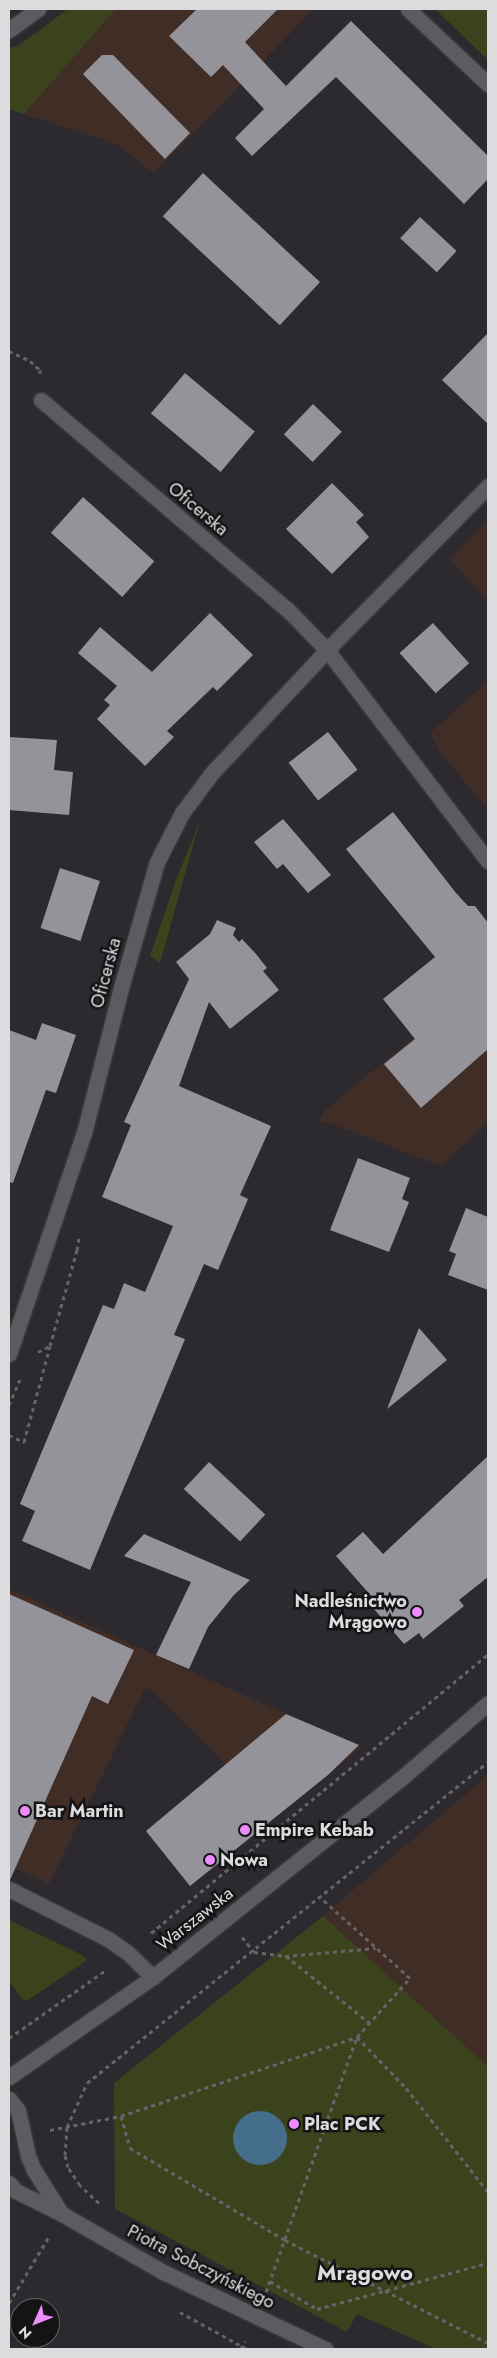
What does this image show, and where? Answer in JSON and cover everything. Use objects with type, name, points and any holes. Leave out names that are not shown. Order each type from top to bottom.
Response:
[{"type":"street","points":[[9,30],[38,9]]},
{"type":"street","points":[[408,9],[488,84]]},
{"type":"street","name":"Oficerska","points":[[41,400],[287,609],[327,650],[488,860]]},
{"type":"street","name":"Oficerska","points":[[9,1354],[84,1133],[121,988],[157,862],[182,813],[211,774],[327,650],[488,486]]},
{"type":"street","name":"Warszawska","points":[[9,2077],[153,1977],[405,1776],[488,1703]]},
{"type":"street","points":[[9,1889],[108,1939],[153,1977]]},
{"type":"street","name":"Piotra Sobczyńskiego","points":[[9,2099],[18,2110],[28,2156],[34,2170],[62,2214]]},
{"type":"street","name":"Piotra Sobczyńskiego","points":[[9,2183],[16,2190],[161,2271],[325,2349]]},
{"type":"path","points":[[9,351],[30,361],[40,370],[41,400]]},
{"type":"path","points":[[9,1436],[24,1442],[77,1250],[79,1235]]},
{"type":"path","points":[[36,1353],[50,1346]]},
{"type":"path","points":[[9,1405],[22,1373]]},
{"type":"path","points":[[151,1933],[488,1654]]},
{"type":"path","points":[[100,2204],[80,2185],[68,2166],[65,2155],[67,2127],[87,2083],[254,1952],[488,1762]]},
{"type":"path","points":[[264,2297],[357,2037],[410,1978],[320,1898]]},
{"type":"path","points":[[242,1937],[254,1952],[286,1956],[376,1948]]},
{"type":"path","points":[[286,1956],[370,2023]]},
{"type":"path","points":[[9,2038],[108,1969]]},
{"type":"path","points":[[49,2130],[121,2116],[357,2037]]},
{"type":"path","points":[[357,2037],[406,2088],[488,2192]]},
{"type":"path","points":[[121,2116],[130,2148],[285,2240],[488,2343]]},
{"type":"path","points":[[9,2303],[48,2238]]},
{"type":"path","points":[[270,2281],[317,2309],[488,2263]]},
{"type":"path","points":[[241,2349],[247,2338]]},
{"type":"shaded area","points":[[116,9],[314,9],[154,173],[117,144],[24,114]]},
{"type":"shaded area","points":[[488,521],[488,601],[450,559]]},
{"type":"shaded area","points":[[488,681],[488,809],[440,753],[430,733]]},
{"type":"shaded area","points":[[488,978],[488,1122],[441,1166],[338,1126],[319,1121],[326,1109]]},
{"type":"shaded area","points":[[9,1589],[362,1747],[271,1820],[218,1756],[146,1686],[49,1884],[9,1865]]},
{"type":"shaded area","points":[[488,1775],[488,2067],[323,1916]]},
{"type":"green space","points":[[68,9],[116,9],[24,114],[9,109],[9,48],[18,46]]},
{"type":"green space","points":[[435,9],[488,9],[488,60]]},
{"type":"green space","points":[[200,821],[160,963],[150,956],[176,880]]},
{"type":"green space","name":"Plac PCK","points":[[323,1916],[488,2067],[488,2349],[436,2349],[357,2314],[347,2332],[115,2209],[114,2083]]},
{"type":"green space","points":[[9,1920],[82,1955],[87,1960],[27,2001],[22,1999],[9,1981]]},
{"type":"water","points":[[255,2111],[265,2111],[275,2115],[283,2123],[287,2138],[283,2153],[275,2161],[265,2165],[255,2165],[245,2161],[237,2153],[233,2143],[233,2133],[237,2123],[245,2115]]},
{"type":"building","points":[[197,9],[278,9],[245,42],[286,86],[351,21],[488,156],[488,179],[464,204],[336,77],[252,156],[235,138],[264,109],[223,65],[211,77],[169,36]]},
{"type":"building","points":[[102,55],[113,55],[190,133],[165,159],[83,74]]},
{"type":"building","points":[[203,173],[320,282],[280,325],[163,216]]},
{"type":"building","points":[[420,217],[457,251],[437,272],[400,238]]},
{"type":"building","points":[[488,333],[488,424],[442,380]]},
{"type":"building","points":[[185,373],[255,431],[221,472],[151,414]]},
{"type":"building","points":[[313,404],[342,432],[313,462],[284,434]]},
{"type":"building","points":[[332,483],[364,515],[356,522],[369,537],[332,574],[286,529]]},
{"type":"building","points":[[83,497],[154,561],[122,597],[51,533]]},
{"type":"building","points":[[210,613],[253,655],[217,691],[213,687],[167,731],[174,737],[145,766],[97,719],[110,705],[104,700],[117,686],[78,653],[100,627],[152,672]]},
{"type":"building","points":[[433,623],[469,663],[436,693],[400,653]]},
{"type":"building","points":[[328,732],[358,770],[318,801],[289,763]]},
{"type":"building","points":[[9,737],[57,740],[54,770],[73,772],[69,815],[9,810]]},
{"type":"building","points":[[393,812],[456,893],[468,906],[475,906],[488,923],[488,1049],[421,1108],[384,1064],[415,1039],[383,999],[435,957],[346,849]]},
{"type":"building","points":[[283,819],[331,875],[308,893],[283,864],[277,869],[254,842]]},
{"type":"building","points":[[60,868],[100,881],[80,941],[41,928]]},
{"type":"building","points":[[217,920],[236,928],[233,935],[239,942],[242,939],[256,954],[267,968],[263,971],[279,990],[230,1029],[209,1002],[179,1086],[271,1126],[240,1195],[248,1199],[218,1270],[204,1264],[174,1335],[185,1339],[90,1570],[22,1541],[35,1511],[20,1504],[103,1305],[114,1309],[124,1283],[145,1292],[173,1226],[102,1197],[131,1125],[124,1122],[189,979],[176,962],[210,934]]},
{"type":"building","points":[[42,1023],[76,1035],[56,1093],[46,1090],[13,1183],[9,1182],[9,1030],[36,1040]]},
{"type":"building","points":[[358,1158],[410,1178],[402,1199],[409,1202],[389,1252],[330,1230]]},
{"type":"building","points":[[466,1208],[488,1217],[488,1290],[448,1275],[456,1254],[449,1251]]},
{"type":"building","points":[[419,1328],[447,1360],[387,1409]]},
{"type":"building","points":[[488,1456],[488,1577],[459,1600],[464,1606],[423,1639],[419,1633],[404,1644],[368,1602],[373,1598],[336,1556],[363,1532],[383,1554]]},
{"type":"building","points":[[209,1462],[265,1515],[240,1542],[184,1489]]},
{"type":"building","points":[[144,1534],[250,1580],[234,1595],[208,1627],[189,1669],[156,1655],[191,1582],[124,1556]]},
{"type":"building","points":[[9,1594],[134,1650],[108,1704],[92,1696],[10,1880]]},
{"type":"building","points":[[286,1714],[359,1745],[328,1775],[190,1886],[146,1831]]},
{"type":"place","name":"Nadleśnictwo Mrągowo","points":[[417,1612]]},
{"type":"place","name":"Bar Martin","points":[[25,1811]]},
{"type":"place","name":"Empire Kebab","points":[[245,1830]]},
{"type":"place","name":"Nowa","points":[[210,1860]]},
{"type":"place","name":"Plac PCK","points":[[294,2124]]},
{"type":"district","name":"Mrągowo","points":[[365,2273]]}]
